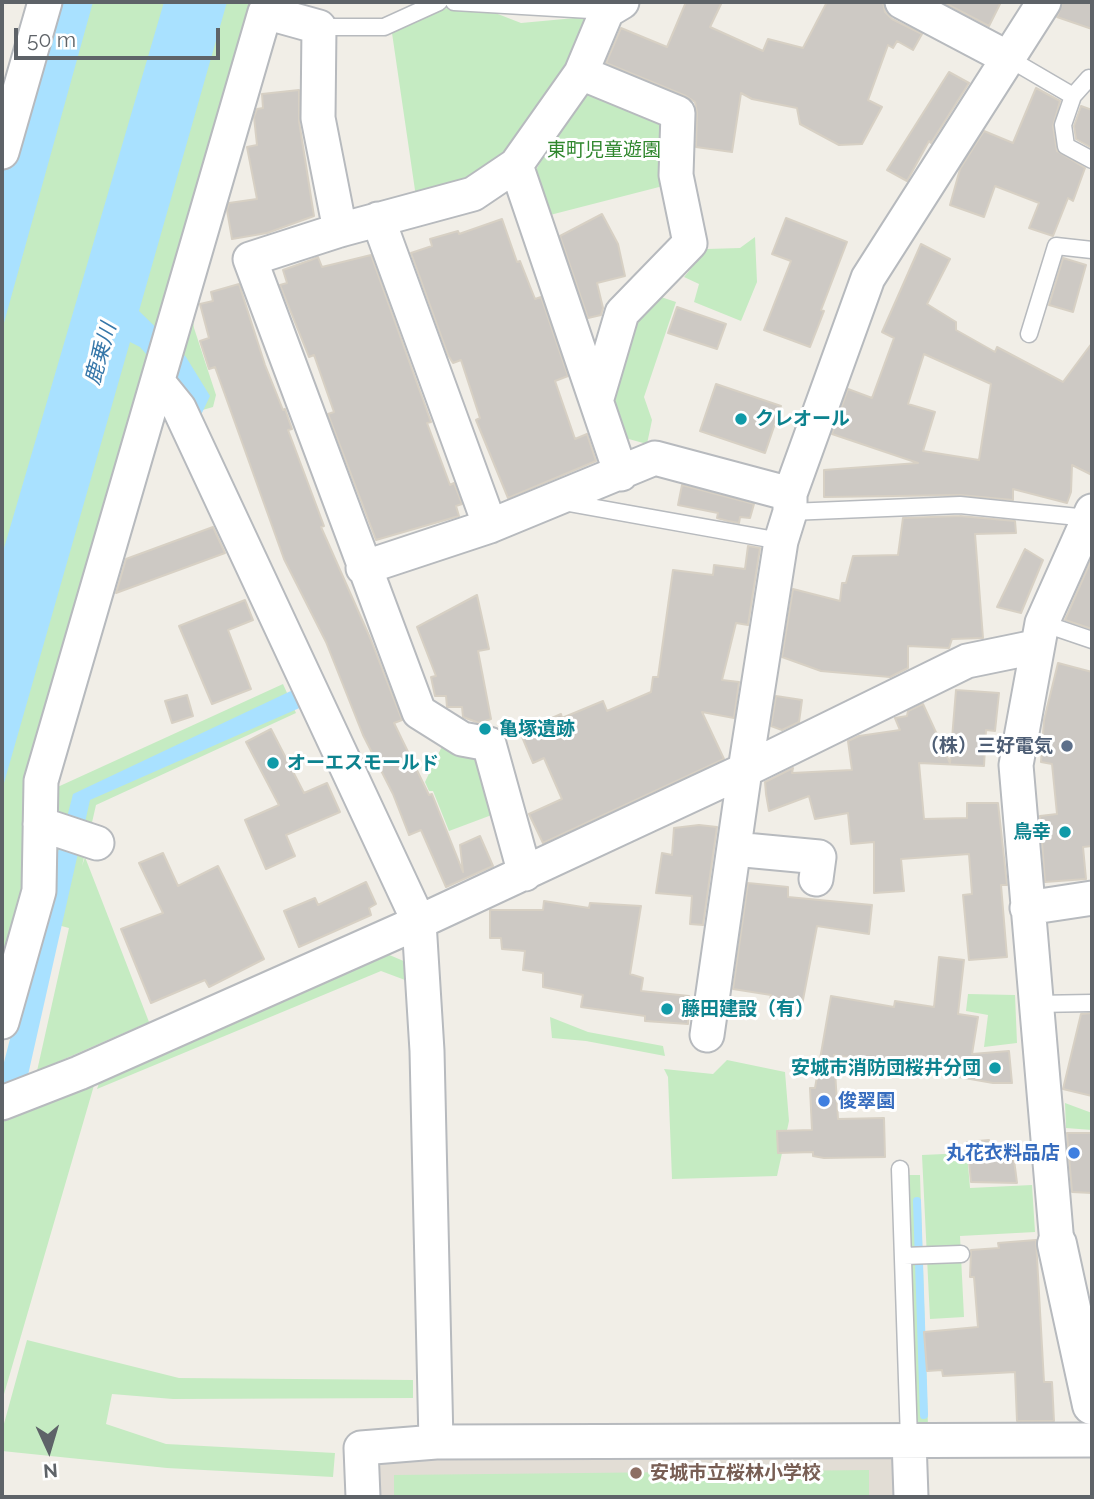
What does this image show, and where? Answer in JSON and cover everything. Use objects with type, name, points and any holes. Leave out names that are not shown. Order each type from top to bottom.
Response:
[{"type":"street","points":[[2,152],[45,2]]},
{"type":"street","points":[[902,2],[1008,58]]},
{"type":"street","points":[[707,1035],[745,770],[787,516],[868,278],[1044,2]]},
{"type":"street","points":[[525,874],[489,744],[462,740],[419,712],[363,568],[250,259],[340,230],[473,194],[516,165],[580,73],[615,6]]},
{"type":"street","points":[[2,1022],[38,891],[71,834],[41,781],[267,7],[322,14],[318,118],[340,230]]},
{"type":"street","points":[[580,73],[678,113],[676,175],[690,243],[622,313],[597,398]]},
{"type":"street","points":[[516,165],[621,474]]},
{"type":"street","points":[[378,219],[490,526]]},
{"type":"street","points":[[164,364],[179,408],[419,922],[427,1051],[436,1442]]},
{"type":"street","points":[[363,568],[490,526],[655,458],[787,516]]},
{"type":"street","points":[[363,1497],[361,1448],[436,1442],[909,1440],[1092,1417],[1057,1244],[1016,765],[1038,635],[1082,557],[1090,514]]},
{"type":"street","points":[[2,1103],[35,1091],[419,922],[745,770],[967,661],[1038,635]]},
{"type":"street","points":[[734,849],[819,857],[816,880]]},
{"type":"street","points":[[1027,908],[1092,898]]},
{"type":"street","points":[[909,1440],[911,1497]]},
{"type":"lane","points":[[322,14],[384,27],[439,2]]},
{"type":"lane","points":[[454,2],[529,9],[615,6]]},
{"type":"lane","points":[[1008,58],[1073,96]]},
{"type":"lane","points":[[1092,79],[1089,78],[1073,96],[1063,125],[1066,146],[1092,160]]},
{"type":"lane","points":[[1029,334],[1056,246],[1092,250]]},
{"type":"lane","points":[[554,500],[787,516],[960,505],[1090,514]]},
{"type":"lane","points":[[1038,635],[1092,640]]},
{"type":"lane","points":[[1035,1004],[1092,1003]]},
{"type":"lane","points":[[900,1169],[909,1440]]},
{"type":"lane","points":[[904,1256],[961,1254]]},
{"type":"shaded area","name":"安城市立桜林小学校","points":[[909,1440],[911,1497],[362,1497],[361,1448]]},
{"type":"green space","points":[[78,2],[260,2],[2,982],[2,304]]},
{"type":"green space","points":[[447,8],[490,11],[521,23],[586,17],[565,71],[530,129],[465,184],[416,197],[392,33]]},
{"type":"green space","name":"東町児童遊園","points":[[582,89],[663,118],[663,186],[550,215],[533,175]]},
{"type":"green space","points":[[755,237],[757,282],[741,321],[694,302],[699,284],[684,277],[707,249],[740,248]]},
{"type":"green space","points":[[655,295],[676,302],[644,397],[652,420],[647,444],[625,438],[609,391],[630,318]]},
{"type":"green space","points":[[191,305],[194,328],[216,395],[213,407],[192,413],[173,350]]},
{"type":"green space","points":[[283,684],[296,713],[96,805],[82,866],[85,857],[149,1022],[37,1071],[69,928],[39,920],[51,790]]},
{"type":"green space","points":[[445,740],[478,754],[497,813],[449,831],[433,791],[429,791],[425,782]]},
{"type":"green space","points":[[380,951],[413,965],[414,1003],[405,980],[381,971],[97,1089],[100,1080]]},
{"type":"green space","points":[[968,994],[1015,995],[1017,1043],[984,1047],[988,1015],[966,1011]]},
{"type":"green space","points":[[550,1017],[588,1032],[663,1046],[665,1056],[586,1041],[552,1038]]},
{"type":"green space","points":[[727,1060],[785,1072],[789,1121],[777,1176],[672,1179],[668,1077],[664,1069],[713,1074]]},
{"type":"green space","points":[[95,1082],[2,1401],[2,1117]]},
{"type":"green space","points":[[1065,1103],[1092,1113],[1092,1130],[1066,1128]]},
{"type":"green space","points":[[967,1153],[970,1188],[1032,1185],[1035,1232],[960,1236],[964,1317],[930,1319],[922,1155]]},
{"type":"green space","points":[[906,1175],[920,1175],[928,1427],[918,1428],[914,1422]]},
{"type":"green space","points":[[27,1340],[179,1378],[413,1380],[413,1398],[173,1399],[112,1394],[106,1424],[166,1444],[335,1453],[333,1477],[167,1468],[2,1451],[2,1431]]},
{"type":"green space","points":[[869,1470],[869,1497],[394,1497],[394,1475]]},
{"type":"water","points":[[48,2],[93,2],[2,330],[2,165]]},
{"type":"water","name":"鹿乗川","points":[[164,2],[227,2],[139,311],[186,357],[210,396],[200,417],[140,347],[130,342],[2,790],[2,555]]},
{"type":"water","points":[[295,689],[304,706],[90,800],[26,1084],[2,1093],[2,1070],[73,794]]},
{"type":"building","points":[[686,2],[722,2],[710,27],[763,51],[768,39],[803,48],[827,2],[883,2],[885,12],[892,19],[922,34],[913,50],[897,41],[893,48],[888,45],[868,100],[882,107],[862,144],[839,145],[800,124],[797,108],[752,99],[741,93],[732,152],[696,147],[695,102],[606,63],[621,28],[667,47]]},
{"type":"building","points":[[943,2],[1001,2],[989,26]]},
{"type":"building","points":[[1063,2],[1092,2],[1092,29],[1057,17]]},
{"type":"building","points":[[949,72],[969,83],[931,143],[929,141],[907,181],[887,170]]},
{"type":"building","points":[[1036,88],[1060,101],[1053,126],[1057,151],[1085,168],[1073,201],[1068,198],[1053,236],[1029,228],[1039,203],[995,186],[984,217],[950,205],[960,169],[984,131],[1013,143]]},
{"type":"building","points":[[299,90],[299,121],[314,216],[267,233],[232,239],[227,210],[229,203],[257,199],[247,147],[257,145],[254,117],[257,109],[263,108],[262,94]]},
{"type":"building","points":[[1081,106],[1092,110],[1092,148],[1076,139],[1074,126]]},
{"type":"building","points":[[602,214],[618,244],[625,276],[597,283],[603,308],[601,315],[588,318],[560,236]]},
{"type":"building","points":[[786,218],[847,242],[810,347],[764,330],[791,261],[772,254]]},
{"type":"building","points":[[502,219],[517,262],[520,261],[535,299],[541,297],[568,376],[555,381],[575,439],[587,434],[596,461],[508,498],[476,420],[480,418],[461,360],[453,363],[448,355],[411,253],[432,246],[430,239],[458,231],[459,234]]},
{"type":"building","points":[[921,244],[950,259],[927,304],[956,322],[956,330],[995,352],[997,347],[1063,382],[1092,343],[1092,475],[1072,465],[1071,492],[1067,503],[1013,489],[1013,500],[960,495],[824,497],[824,470],[918,463],[832,434],[848,389],[872,398],[894,338],[882,332]],"holes":[[[924,354],[991,384],[979,460],[923,451],[935,412],[908,404]]]},
{"type":"building","points":[[371,255],[431,422],[427,423],[450,485],[454,483],[462,504],[456,506],[459,516],[376,540],[328,414],[334,412],[314,355],[309,357],[280,285],[287,283],[283,270],[318,257],[322,267]]},
{"type":"building","points":[[1063,258],[1086,265],[1073,312],[1049,305]]},
{"type":"building","points":[[239,284],[265,365],[292,429],[288,430],[324,526],[321,527],[371,640],[402,720],[394,723],[429,795],[432,794],[463,872],[460,845],[480,836],[493,866],[446,887],[421,830],[409,835],[393,794],[363,735],[326,642],[284,559],[215,367],[209,369],[200,341],[209,338],[200,304],[213,301],[211,292]]},
{"type":"building","points":[[677,307],[726,324],[717,349],[668,333]]},
{"type":"building","name":"クレオール","points":[[716,384],[781,406],[765,453],[700,431]]},
{"type":"building","points":[[682,485],[754,504],[750,518],[740,517],[739,523],[717,518],[718,513],[678,505]]},
{"type":"building","points":[[960,516],[1015,521],[1016,533],[975,534],[983,638],[952,639],[949,648],[908,646],[908,668],[890,677],[821,671],[782,657],[793,589],[840,601],[842,583],[846,583],[853,556],[898,555],[903,518]]},
{"type":"building","points":[[213,527],[225,553],[116,593],[126,559]]},
{"type":"building","points":[[748,546],[760,548],[748,625],[736,623],[722,680],[739,682],[734,718],[702,712],[724,759],[543,843],[529,814],[562,799],[544,758],[533,763],[520,732],[561,714],[562,718],[603,701],[607,711],[651,692],[653,677],[658,677],[673,570],[713,575],[714,565],[745,569]]},
{"type":"building","points":[[1025,549],[1043,560],[1021,613],[997,607]]},
{"type":"building","points":[[1092,558],[1092,629],[1065,620]]},
{"type":"building","points":[[477,595],[489,649],[478,651],[491,719],[479,723],[463,717],[462,707],[447,707],[446,696],[435,696],[431,677],[436,676],[417,627]]},
{"type":"building","points":[[245,600],[253,620],[228,630],[251,689],[212,704],[179,626]]},
{"type":"building","points":[[1058,663],[1092,672],[1092,846],[1083,847],[1086,879],[1045,882],[1040,816],[1057,814],[1052,764],[1041,762],[1044,720]]},
{"type":"building","points":[[956,690],[999,693],[995,731],[986,730],[984,766],[919,763],[924,819],[967,818],[967,803],[998,803],[1007,885],[1001,885],[1007,957],[969,960],[963,895],[972,894],[969,854],[901,859],[904,891],[874,893],[874,842],[851,844],[848,813],[815,819],[809,796],[769,811],[765,782],[793,768],[792,773],[852,770],[848,741],[859,736],[900,730],[895,718],[907,716],[908,711],[923,704],[950,763]]},
{"type":"building","points":[[187,695],[193,716],[172,723],[165,701]]},
{"type":"building","points":[[776,696],[802,700],[799,722],[782,730],[771,726]]},
{"type":"building","points":[[271,729],[304,793],[327,783],[340,812],[286,835],[295,856],[266,869],[245,820],[279,805],[246,742]]},
{"type":"building","points":[[699,825],[717,827],[703,925],[690,924],[692,896],[656,893],[662,853],[672,855],[674,828]]},
{"type":"building","points":[[163,853],[178,886],[218,866],[264,959],[209,987],[205,980],[151,1003],[121,929],[163,913],[139,863]]},
{"type":"building","points":[[366,882],[376,904],[369,908],[371,915],[299,947],[284,911],[315,898],[318,905]]},
{"type":"building","points":[[748,883],[788,887],[788,897],[872,905],[869,934],[817,926],[802,1005],[770,1000],[771,995],[733,989]]},
{"type":"building","points":[[544,901],[589,908],[590,903],[641,906],[630,974],[643,978],[641,991],[689,996],[688,1024],[645,1021],[645,1016],[581,1007],[583,995],[543,987],[543,973],[523,970],[525,951],[502,949],[501,938],[490,938],[490,910],[543,910]]},
{"type":"building","points":[[939,957],[964,960],[958,1014],[978,1017],[972,1054],[1009,1051],[1012,1083],[993,1083],[834,1055],[838,1119],[884,1118],[885,1157],[824,1158],[813,1156],[813,1152],[778,1153],[777,1131],[812,1130],[810,1088],[815,1088],[831,996],[894,1007],[895,1001],[934,1007]]},
{"type":"building","points":[[1092,1013],[1092,1096],[1063,1089],[1081,1014]]},
{"type":"building","points":[[1067,1133],[1092,1133],[1092,1193],[1072,1192]]},
{"type":"building","points":[[989,1140],[990,1152],[1013,1152],[1017,1183],[971,1182],[967,1142]]},
{"type":"building","points":[[1036,1240],[1044,1382],[1052,1382],[1054,1421],[1017,1421],[1015,1372],[943,1376],[942,1370],[927,1371],[924,1332],[978,1327],[974,1277],[970,1277],[971,1250],[999,1248],[998,1243]]},
{"type":"waterway","points":[[917,1201],[924,1415]]},
{"type":"place","name":"クレオール","points":[[741,419]]},
{"type":"place","name":"亀塚遺跡","points":[[485,729]]},
{"type":"place","name":"（株）三好電気","points":[[1067,746]]},
{"type":"place","name":"オーエスモールド","points":[[273,763]]},
{"type":"place","name":"鳥幸","points":[[1065,832]]},
{"type":"place","name":"藤田建設（有）","points":[[667,1009]]},
{"type":"place","name":"安城市消防団桜井分団","points":[[995,1068]]},
{"type":"place","name":"俊翠園","points":[[824,1101]]},
{"type":"place","name":"丸花衣料品店","points":[[1074,1153]]},
{"type":"place","name":"安城市立桜林小学校","points":[[636,1473]]}]
